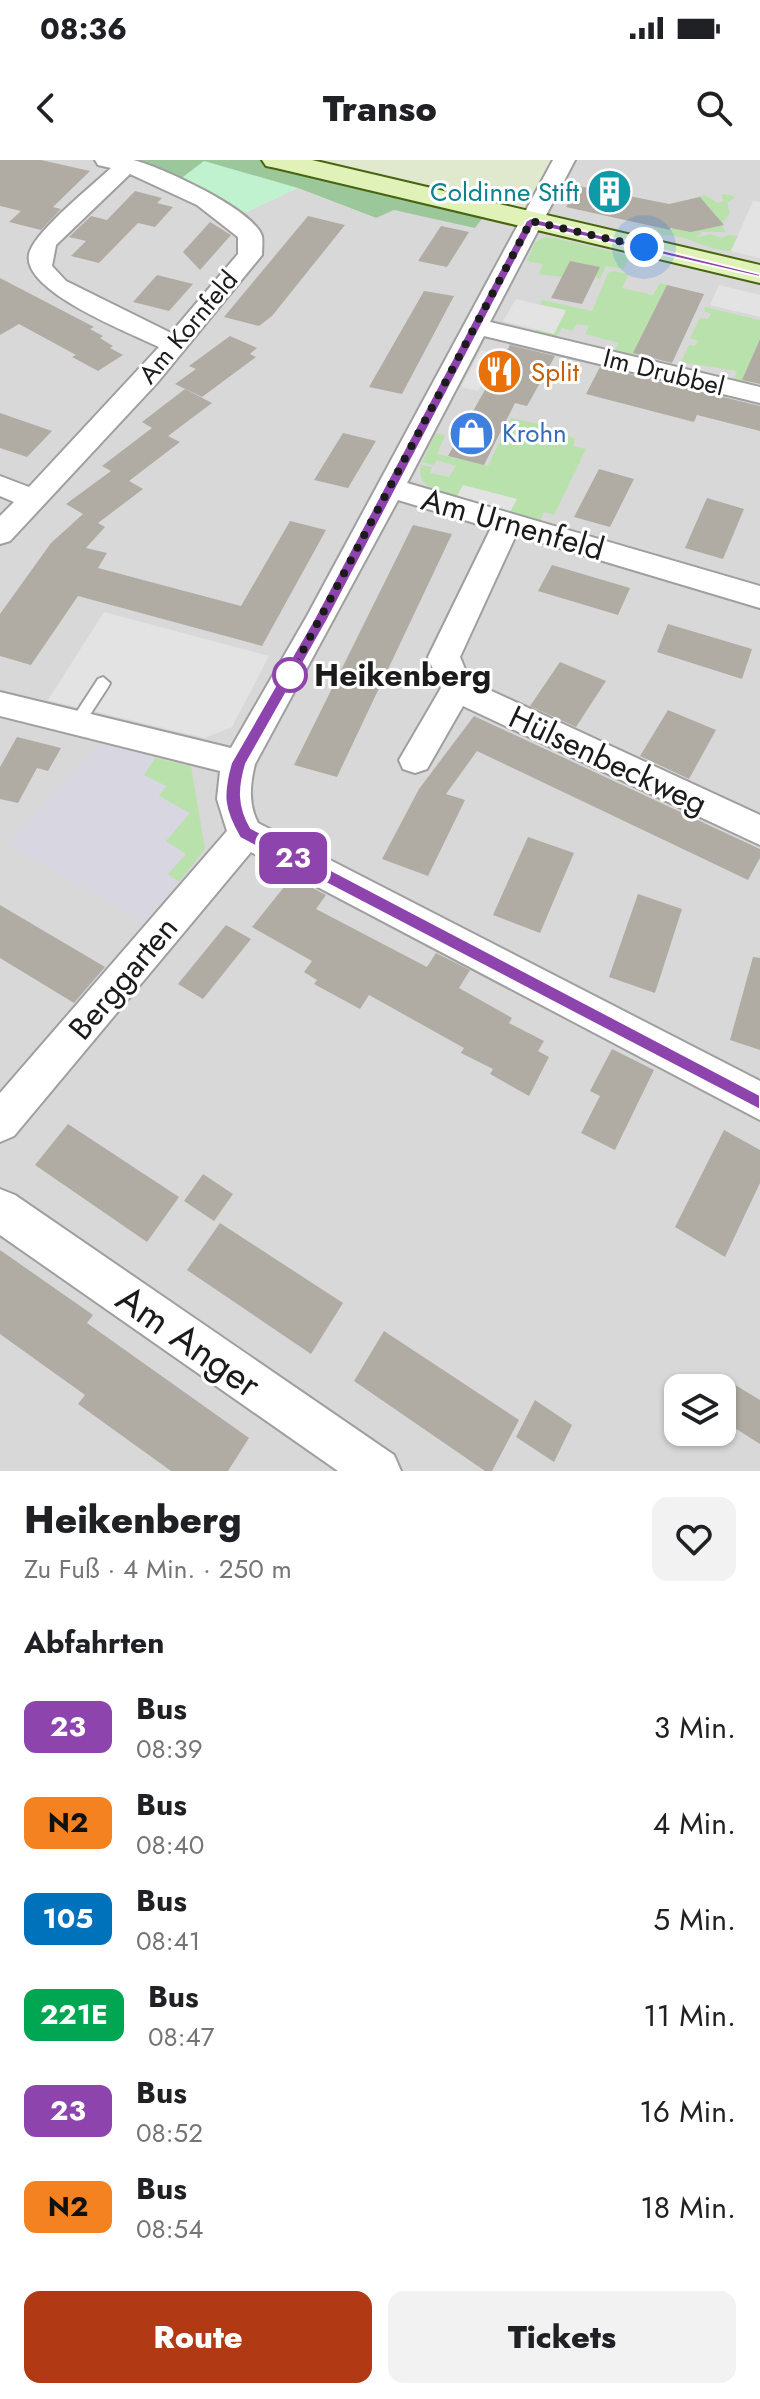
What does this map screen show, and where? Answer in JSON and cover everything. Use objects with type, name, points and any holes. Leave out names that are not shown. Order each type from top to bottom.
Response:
[{"type":"street","points":[[276,160],[760,274]]},
{"type":"street","points":[[564,160],[390,488],[239,763],[232,786],[234,813],[246,833],[760,1101]]},
{"type":"street","points":[[116,162],[47,241],[42,248],[39,267],[57,286],[173,344]]},
{"type":"street","name":"Am Kornfeld","points":[[0,534],[148,377],[250,255],[250,236],[231,219],[175,183],[116,162]]},
{"type":"street","name":"Im Drubbel","points":[[475,326],[760,395]]},
{"type":"street","points":[[0,485],[32,499]]},
{"type":"street","name":"Am Urnenfeld","points":[[390,488],[760,597]]},
{"type":"street","points":[[415,760],[457,689],[444,657],[508,522]]},
{"type":"street","name":"Am Urnenfeld","points":[[635,560],[760,622]]},
{"type":"street","name":"Hülsenbeckweg","points":[[457,689],[760,831]]},
{"type":"street","points":[[0,704],[239,763]]},
{"type":"street","name":"Berggarten","points":[[0,1123],[246,833]]},
{"type":"street","name":"Am Anger","points":[[0,1210],[378,1471]]},
{"type":"lane","points":[[77,723],[103,683]]},
{"type":"shaded area","points":[[0,160],[123,160],[231,219],[298,188],[375,218],[394,210],[430,216],[488,211],[564,160],[760,160],[760,1471],[0,1471]]},
{"type":"shaded area","points":[[753,201],[760,202],[760,258],[731,251]]},
{"type":"shaded area","points":[[719,285],[760,295],[760,317],[710,305]]},
{"type":"shaded area","points":[[516,299],[566,310],[554,334],[503,321]]},
{"type":"shaded area","points":[[481,350],[499,354],[478,391],[461,387]]},
{"type":"shaded area","points":[[463,485],[517,499],[510,512],[456,498]]},
{"type":"shaded area","points":[[104,612],[269,656],[232,727],[205,738],[48,700]]},
{"type":"shaded area","points":[[100,744],[155,758],[144,775],[166,786],[159,796],[190,813],[166,841],[186,854],[168,874],[179,882],[143,922],[6,843]]},
{"type":"green space","points":[[123,160],[276,160],[488,211],[475,228],[394,210],[376,218],[298,188],[175,183]]},
{"type":"green space","points":[[276,160],[564,160],[531,221]]},
{"type":"green space","points":[[204,161],[298,188],[231,219],[175,183]]},
{"type":"green space","points":[[705,195],[718,203],[724,201],[721,195],[736,197],[727,203],[730,213],[721,225],[726,232],[702,232],[696,238],[710,234],[721,238],[738,236],[731,251],[678,236],[663,236],[656,229],[626,222],[669,230],[717,216],[705,203],[689,199]]},
{"type":"green space","points":[[545,237],[630,256],[623,269],[606,266],[600,279],[595,277],[599,267],[570,261],[562,277],[539,274],[543,264],[527,261],[535,242]]},
{"type":"green space","points":[[608,273],[629,274],[622,288],[653,295],[660,283],[667,285],[636,358],[613,353],[619,343],[585,334],[589,326],[577,324],[572,331],[562,328],[555,339],[534,334],[537,329],[554,333],[566,311],[540,305],[542,300],[592,311]]},
{"type":"green space","points":[[705,307],[760,320],[760,338],[744,377],[751,379],[748,386],[733,382],[737,371],[681,362],[689,345],[695,346],[698,341],[690,338],[700,318],[708,319],[711,314],[704,311]]},
{"type":"green space","points":[[511,418],[548,426],[575,439],[573,446],[586,449],[554,515],[544,512],[540,521],[510,512],[516,499],[456,496],[429,486],[421,477],[421,465],[432,467],[430,473],[449,477],[456,466],[437,460],[434,465],[422,462],[436,433],[445,435],[437,454],[488,466]]},
{"type":"green space","points":[[155,758],[191,766],[205,849],[179,882],[167,874],[158,795],[166,787],[143,775]]},
{"type":"building","points":[[0,160],[41,160],[90,171],[53,207],[61,209],[41,230],[9,222],[21,211],[0,206]]},
{"type":"building","name":"Coldinne Stift","points":[[579,186],[669,204],[700,197],[724,225],[691,232],[670,230],[566,207]]},
{"type":"building","points":[[135,191],[162,198],[157,203],[173,207],[155,227],[138,223],[99,263],[71,256],[86,241],[69,237],[91,216],[107,220]]},
{"type":"building","points":[[308,216],[345,225],[272,316],[259,326],[224,317]]},
{"type":"building","points":[[210,222],[231,235],[200,270],[183,252]]},
{"type":"building","points":[[441,226],[469,232],[447,267],[418,261]]},
{"type":"building","points":[[570,261],[600,267],[582,304],[551,298]]},
{"type":"building","points":[[157,275],[193,284],[169,311],[133,302]]},
{"type":"building","points":[[0,278],[94,327],[90,329],[103,336],[100,338],[113,346],[110,348],[123,355],[98,371],[72,357],[76,355],[19,324],[0,335]]},
{"type":"building","points":[[667,285],[704,294],[672,363],[633,353]]},
{"type":"building","points":[[424,291],[454,296],[402,394],[369,387]]},
{"type":"building","points":[[230,336],[257,348],[250,354],[256,357],[202,397],[175,384],[196,369],[189,366]]},
{"type":"building","points":[[760,339],[760,384],[742,380]]},
{"type":"building","points":[[510,345],[555,356],[527,406],[515,403],[484,465],[448,456]]},
{"type":"building","points":[[600,367],[760,406],[760,431],[697,415],[694,422],[586,394]]},
{"type":"building","points":[[185,389],[212,403],[168,436],[180,442],[129,481],[143,489],[98,523],[105,527],[86,548],[107,553],[98,568],[241,606],[290,521],[326,530],[262,646],[78,596],[31,665],[0,656],[0,614],[51,543],[83,514],[66,504],[111,471],[102,466],[152,428],[142,422]]},
{"type":"building","points":[[0,413],[52,431],[27,457],[0,448]]},
{"type":"building","points":[[343,433],[376,441],[348,488],[314,480]]},
{"type":"building","points":[[599,469],[634,479],[610,527],[574,517]]},
{"type":"building","points":[[707,498],[744,509],[723,559],[685,548]]},
{"type":"building","points":[[413,525],[452,534],[337,777],[294,765]]},
{"type":"building","points":[[552,565],[630,588],[618,615],[538,591]]},
{"type":"building","points":[[668,624],[752,649],[742,679],[657,652]]},
{"type":"building","points":[[560,662],[606,681],[576,727],[530,706]]},
{"type":"building","points":[[668,710],[716,730],[689,779],[640,756]]},
{"type":"building","points":[[474,716],[760,849],[760,858],[748,880],[477,751],[446,794],[465,800],[428,876],[382,859],[419,789]]},
{"type":"building","points":[[17,737],[61,748],[48,771],[37,768],[18,803],[0,799],[0,767]]},
{"type":"building","points":[[528,837],[574,853],[540,933],[493,915]]},
{"type":"building","points":[[292,877],[326,895],[316,909],[427,967],[436,953],[470,970],[459,988],[512,1018],[509,1023],[544,1041],[538,1051],[549,1057],[529,1096],[490,1074],[493,1069],[461,1053],[464,1048],[369,995],[360,1009],[314,984],[317,980],[304,972],[312,961],[252,927]]},
{"type":"building","points":[[638,894],[682,909],[655,993],[609,977]]},
{"type":"building","points":[[0,905],[105,967],[74,1003],[0,958]]},
{"type":"building","points":[[226,925],[251,939],[203,999],[178,984]]},
{"type":"building","points":[[753,957],[760,958],[760,1050],[730,1040]]},
{"type":"building","points":[[612,1049],[654,1070],[615,1150],[581,1133],[600,1096],[590,1091]]},
{"type":"building","points":[[68,1124],[179,1197],[147,1242],[35,1165]]},
{"type":"building","points":[[724,1130],[760,1150],[760,1183],[725,1257],[675,1227]]},
{"type":"building","points":[[203,1174],[233,1194],[214,1221],[184,1201]]},
{"type":"building","points":[[220,1223],[343,1303],[311,1354],[187,1270]]},
{"type":"building","points":[[0,1250],[93,1315],[87,1323],[249,1438],[228,1471],[171,1471],[78,1404],[85,1395],[0,1334]]},
{"type":"building","points":[[384,1331],[519,1420],[492,1471],[485,1471],[354,1381]]},
{"type":"building","points":[[736,1385],[760,1400],[760,1444],[736,1429]]},
{"type":"building","points":[[535,1400],[572,1425],[554,1462],[516,1437]]},
{"type":"bus line","name":"23","points":[[760,274],[531,221],[321,619],[239,763],[232,786],[234,813],[246,833],[760,1102]]},
{"type":"place","name":"Coldinne Stift","points":[[610,192]]},
{"type":"place","name":"Split","points":[[500,372]]},
{"type":"place","name":"Krohn","points":[[471,433]]},
{"type":"place","name":"Heikenberg","points":[[290,675]]},
{"type":"route","points":[[290,675],[531,221],[644,247]]}]
